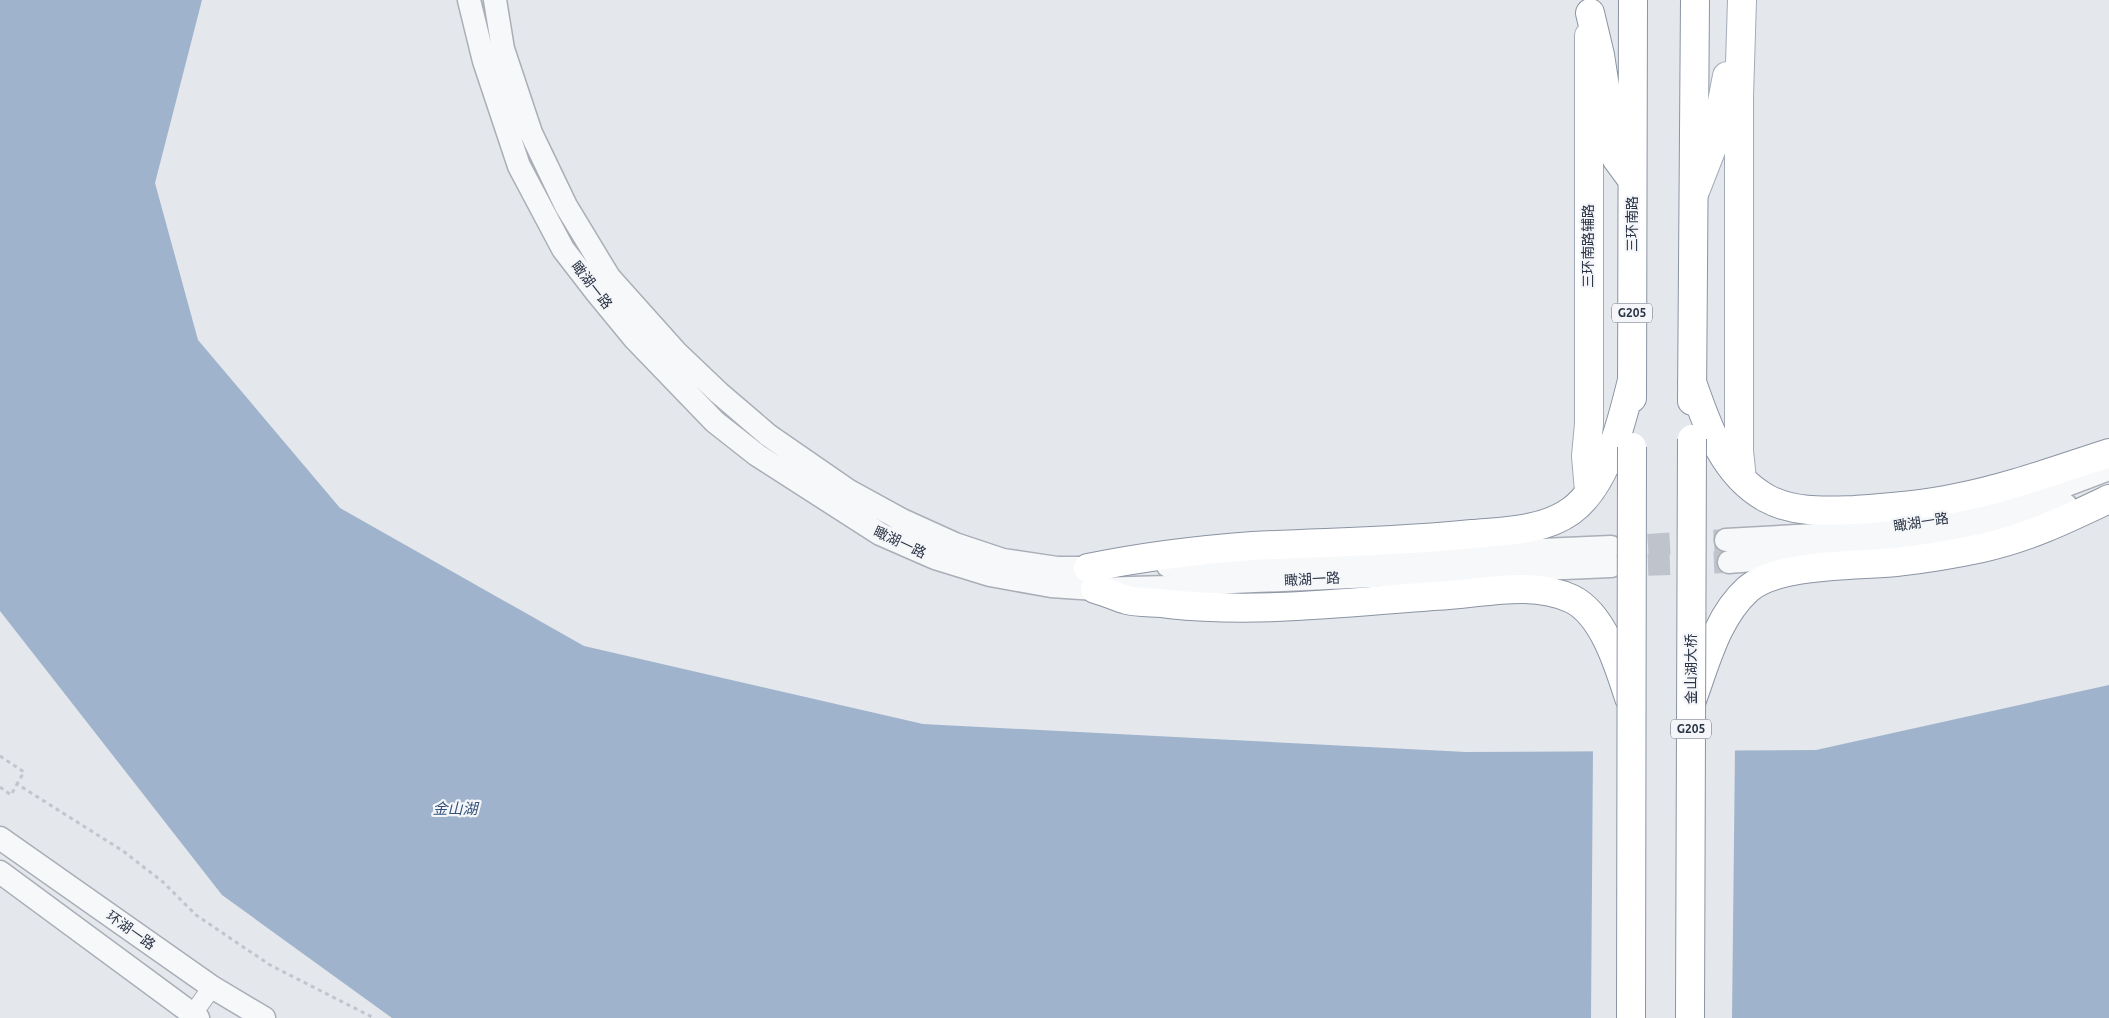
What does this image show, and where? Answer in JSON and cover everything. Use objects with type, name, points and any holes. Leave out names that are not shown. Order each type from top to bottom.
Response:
[{"type":"main road","name":"三环南路","points":[[1631,706],[1633,0]]},
{"type":"main road","name":"G205","points":[[1692,382],[1695,0]]},
{"type":"main road","points":[[1742,0],[1739,96],[1739,451],[1742,479]]},
{"type":"main road","points":[[1590,6],[1600,55],[1616,158],[1632,180]]},
{"type":"main road","name":"三环南路辅路","points":[[1589,491],[1586,456],[1589,424],[1588,194],[1590,6]]},
{"type":"main road","points":[[1694,194],[1714,143],[1729,68],[1741,42]]},
{"type":"main road","points":[[1092,579],[1134,559],[1251,546],[1431,538],[1519,530],[1551,522],[1572,511],[1589,491],[1611,455],[1622,423],[1632,380]]},
{"type":"main road","points":[[1692,382],[1704,418],[1720,451],[1742,479],[1765,498],[1793,509],[1827,511],[1884,508],[1956,498],[2058,471],[2109,453]]},
{"type":"main road","name":"金山湖大桥","points":[[1690,1018],[1692,382]]},
{"type":"main road","points":[[1691,704],[1714,641],[1736,602],[1750,588],[1771,577],[1798,570],[1897,562],[1983,548],[2041,532],[2109,499]]},
{"type":"main road","points":[[1092,579],[1129,600],[1225,608],[1338,603],[1516,589],[1548,590],[1574,600],[1603,630],[1618,663],[1631,706]]},
{"type":"main road","name":"G205","points":[[1631,706],[1631,1018]]},
{"type":"street","name":"瞰湖一路","points":[[469,0],[484,62],[519,166],[563,249],[634,338],[715,422],[757,454],[838,509],[880,534],[934,558],[990,575],[1051,586],[1092,579]]},
{"type":"street","name":"瞰湖一路","points":[[495,0],[503,49],[531,133],[566,206],[609,277],[684,360],[768,435],[849,491],[902,520],[955,544],[1003,560],[1057,568],[1092,579],[1168,587],[1611,557]]},
{"type":"street","name":"瞰湖一路","points":[[1726,540],[1833,534],[1966,515],[2027,500],[2109,469]]},
{"type":"street","name":"瞰湖一路","points":[[1729,562],[1886,547],[1996,530],[2046,513],[2109,487]]},
{"type":"street","name":"环湖一路","points":[[0,838],[212,987],[264,1018]]},
{"type":"street","points":[[0,872],[193,1017],[212,987]]},
{"type":"path","points":[[0,756],[24,772],[11,795],[0,786]]},
{"type":"path","points":[[18,784],[123,851],[163,882],[196,915],[270,965],[374,1018]]},
{"type":"water","name":"金山湖","points":[[0,0],[202,0],[155,183],[198,340],[340,508],[584,646],[923,724],[1466,752],[1816,750],[2109,685],[2109,1018],[392,1018],[222,895],[0,611]]},
{"type":"pier","points":[[1735,748],[1732,1018],[1591,1018],[1593,749]]},
{"type":"tunnel","points":[[1615,547],[1726,540]]},
{"type":"tunnel","points":[[1615,566],[1729,562]]}]
